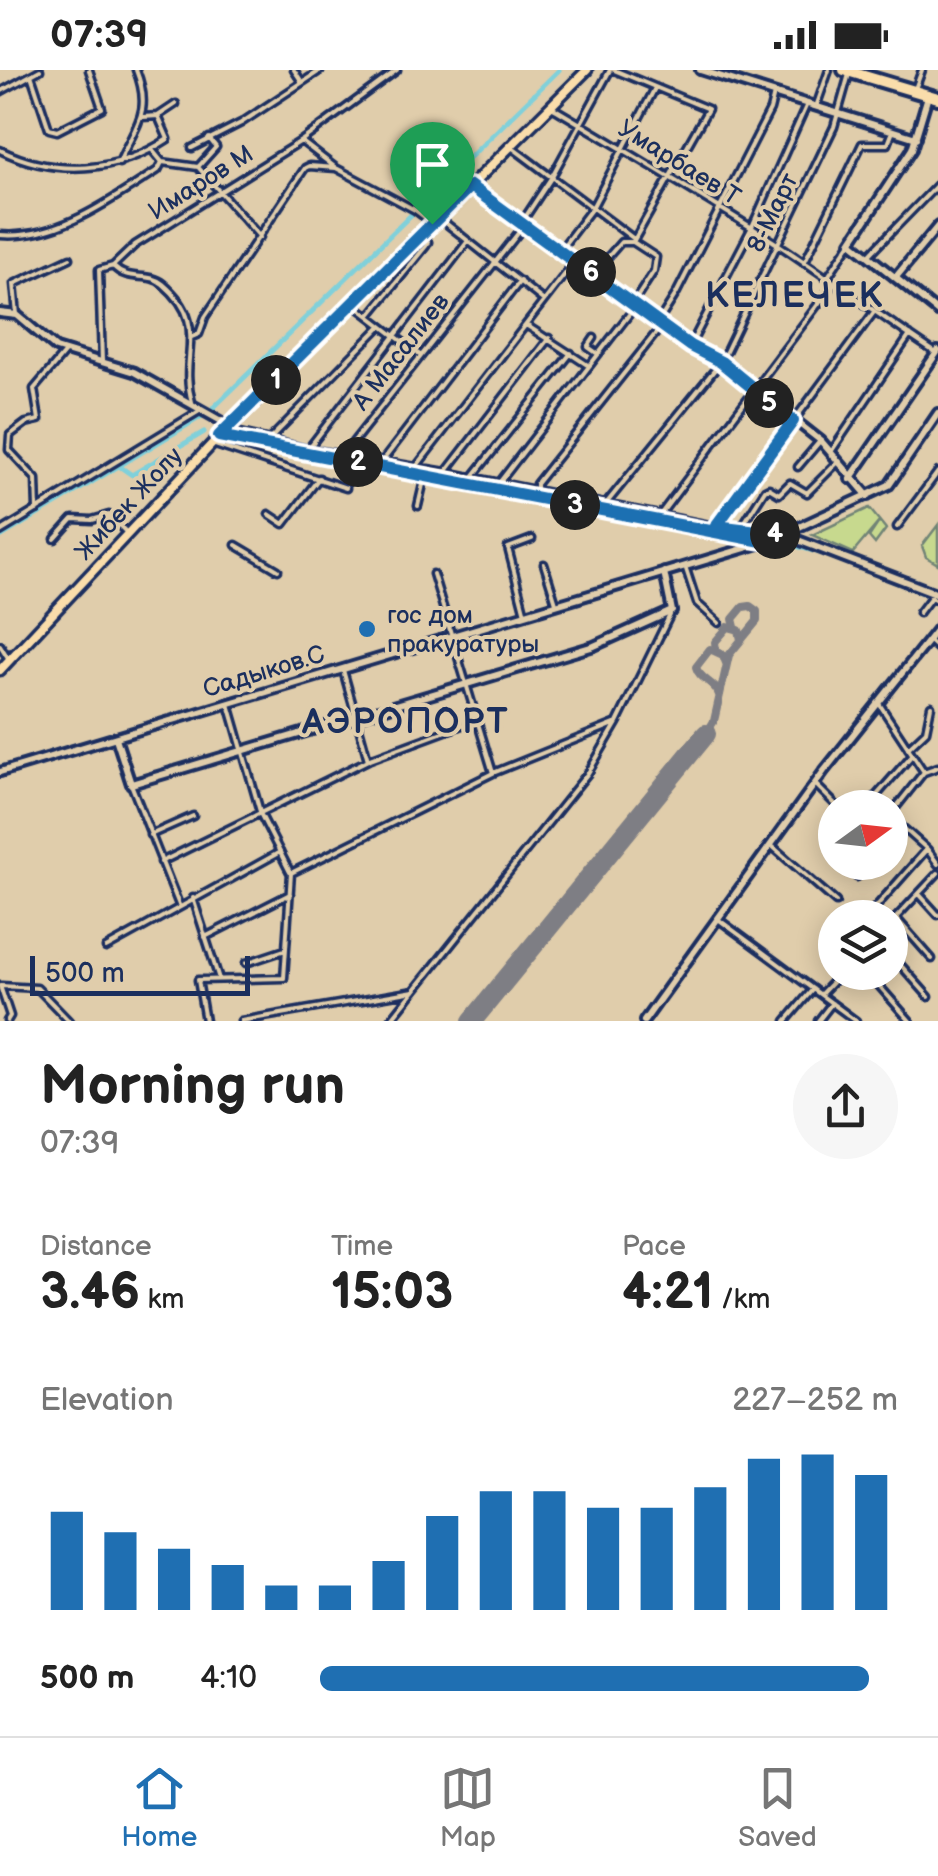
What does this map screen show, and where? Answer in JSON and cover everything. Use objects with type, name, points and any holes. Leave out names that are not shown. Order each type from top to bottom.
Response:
[{"type":"highway","points":[[847,71],[933,96]]},
{"type":"main road","name":"Жибек Жолу","points":[[0,670],[222,434],[587,70]]},
{"type":"street","points":[[0,92],[40,70]]},
{"type":"street","points":[[31,75],[52,132],[102,108],[89,70]]},
{"type":"street","points":[[118,163],[142,117],[142,86],[136,70]]},
{"type":"street","points":[[294,70],[302,82]]},
{"type":"street","points":[[192,148],[241,123],[322,70]]},
{"type":"street","name":"Имаров М","points":[[113,266],[135,245],[301,141],[398,70]]},
{"type":"street","points":[[612,70],[708,109],[634,241]]},
{"type":"street","name":"А Масалиев","points":[[344,456],[524,223],[612,70]]},
{"type":"street","points":[[700,70],[916,138]]},
{"type":"street","points":[[816,107],[829,70]]},
{"type":"street","points":[[915,91],[922,70]]},
{"type":"street","name":"8-Март","points":[[605,506],[721,362],[838,114],[847,71]]},
{"type":"street","points":[[560,250],[592,208],[655,88]]},
{"type":"street","points":[[536,492],[536,484],[661,322],[770,110],[774,94]]},
{"type":"street","points":[[827,278],[912,150],[933,96]]},
{"type":"street","points":[[142,117],[158,116],[176,104]]},
{"type":"street","points":[[690,346],[751,229],[808,104]]},
{"type":"street","name":"Умарбаев Т","points":[[550,106],[778,244],[937,352]]},
{"type":"street","points":[[0,150],[72,170],[118,163],[152,150],[168,138],[158,116]]},
{"type":"street","points":[[804,263],[862,144],[888,144],[893,131]]},
{"type":"street","points":[[198,167],[216,147],[209,138]]},
{"type":"street","points":[[301,141],[336,168],[468,240],[544,301]]},
{"type":"street","points":[[498,484],[635,303],[654,271],[656,257],[510,146]]},
{"type":"street","points":[[152,150],[162,162],[198,167],[260,237]]},
{"type":"street","points":[[0,235],[21,236],[73,221],[158,170],[162,162]]},
{"type":"street","points":[[192,337],[199,334],[205,317],[304,168],[336,168]]},
{"type":"street","points":[[869,255],[937,184]]},
{"type":"street","points":[[470,186],[690,346],[721,362],[820,440],[850,480],[868,496]]},
{"type":"street","points":[[896,278],[938,226]]},
{"type":"street","points":[[369,316],[426,246],[428,242],[421,234]]},
{"type":"street","points":[[308,449],[468,240]]},
{"type":"street","points":[[593,274],[620,242],[634,241]]},
{"type":"street","points":[[851,242],[938,312]]},
{"type":"street","points":[[17,315],[14,284],[70,258]]},
{"type":"street","points":[[415,468],[575,260]]},
{"type":"street","points":[[102,362],[98,274],[103,267],[113,266],[123,275],[162,283],[190,318],[187,384],[198,408]]},
{"type":"street","points":[[380,463],[520,281]]},
{"type":"street","points":[[659,516],[834,283]]},
{"type":"street","points":[[352,303],[420,356]]},
{"type":"street","points":[[716,526],[874,312]]},
{"type":"street","points":[[0,313],[17,315],[56,348],[134,372],[198,408],[222,434],[346,488]]},
{"type":"street","points":[[526,325],[589,366]]},
{"type":"street","points":[[269,441],[381,326]]},
{"type":"street","points":[[830,454],[910,336]]},
{"type":"street","points":[[446,472],[548,338]]},
{"type":"street","points":[[594,338],[588,347],[598,354]]},
{"type":"street","points":[[36,510],[36,479],[10,450],[10,435],[26,423],[39,420],[34,389],[66,351]]},
{"type":"street","points":[[850,480],[937,352]]},
{"type":"street","points":[[472,479],[571,353]]},
{"type":"street","points":[[0,532],[198,408]]},
{"type":"street","points":[[781,535],[890,485],[938,413]]},
{"type":"street","points":[[222,434],[446,472],[739,531],[781,535],[938,597]]},
{"type":"street","points":[[222,434],[768,541]]},
{"type":"street","points":[[798,467],[820,440]]},
{"type":"street","points":[[739,531],[769,488],[780,494],[790,483],[807,493],[838,463]]},
{"type":"street","points":[[897,527],[938,472]]},
{"type":"street","points":[[418,506],[424,476]]},
{"type":"street","points":[[269,514],[284,524],[318,478]]},
{"type":"street","points":[[54,539],[73,519],[92,520],[109,514],[128,534]]},
{"type":"street","points":[[801,540],[805,524]]},
{"type":"street","name":"Садыков.С","points":[[0,772],[781,535]]},
{"type":"street","points":[[526,615],[508,548],[532,539]]},
{"type":"street","points":[[236,545],[278,570]]},
{"type":"street","points":[[544,564],[557,606]]},
{"type":"street","points":[[685,566],[697,603],[719,622]]},
{"type":"street","points":[[390,1021],[588,773],[672,611],[664,572]]},
{"type":"street","points":[[434,574],[494,773]]},
{"type":"street","points":[[919,613],[931,597],[938,597]]},
{"type":"street","points":[[132,784],[594,646],[672,611]]},
{"type":"street","points":[[644,1021],[824,772],[938,628]]},
{"type":"street","points":[[928,640],[938,649]]},
{"type":"street","points":[[0,645],[10,660]]},
{"type":"street","points":[[343,670],[368,760]]},
{"type":"street","points":[[879,703],[924,772]]},
{"type":"street","points":[[205,1021],[198,980],[284,978],[291,873],[262,815],[229,704]]},
{"type":"street","points":[[908,748],[926,731],[931,706]]},
{"type":"street","points":[[162,862],[368,760],[478,719]]},
{"type":"street","points":[[291,873],[494,773],[617,723]]},
{"type":"street","points":[[116,738],[179,905]]},
{"type":"street","points":[[885,790],[912,755]]},
{"type":"street","points":[[908,793],[924,772],[938,767]]},
{"type":"street","points":[[816,784],[822,790]]},
{"type":"street","points":[[150,835],[193,816]]},
{"type":"street","points":[[908,832],[938,864]]},
{"type":"street","points":[[772,846],[834,900]]},
{"type":"street","points":[[882,900],[928,849]]},
{"type":"street","points":[[106,948],[280,852]]},
{"type":"street","points":[[908,905],[938,874]]},
{"type":"street","points":[[205,937],[290,894]]},
{"type":"street","points":[[919,894],[938,916]]},
{"type":"street","points":[[193,898],[219,979]]},
{"type":"street","points":[[718,920],[856,1021]]},
{"type":"street","points":[[908,931],[932,958]]},
{"type":"street","points":[[246,963],[284,950]]},
{"type":"street","points":[[908,973],[929,996]]},
{"type":"street","points":[[7,1021],[10,1016],[0,986],[36,988],[69,1021]]},
{"type":"street","points":[[241,1021],[414,990]]},
{"type":"street","points":[[786,1021],[813,990]]},
{"type":"street","points":[[820,995],[825,990]]},
{"type":"street","points":[[883,990],[910,1021]]},
{"type":"street","points":[[818,1021],[832,1004]]},
{"type":"green space","points":[[869,508],[886,529],[875,544],[869,537],[879,522],[853,553],[812,535]]},
{"type":"green space","points":[[938,525],[938,564],[926,557],[922,546]]},
{"type":"waterway","points":[[417,209],[559,70]]},
{"type":"waterway","points":[[209,412],[414,212]]},
{"type":"waterway","points":[[0,537],[204,415]]},
{"type":"waterway","points":[[119,466],[132,475],[204,432]]},
{"type":"waterway","points":[[226,435],[780,541],[827,555],[938,599]]},
{"type":"taxiway","points":[[706,734],[714,721],[729,655],[757,621],[757,611],[743,607],[733,619],[735,627]]},
{"type":"taxiway","points":[[716,650],[715,642],[728,627],[739,630],[741,640]]},
{"type":"taxiway","points":[[719,695],[696,667],[710,649],[723,655],[726,663]]},
{"type":"runway","points":[[472,1021],[706,734]]},
{"type":"place","name":"гос дом пракуратуры","points":[[367,629]]},
{"type":"district","name":"КЕЛЕЧЕК","points":[[795,296]]},
{"type":"district","name":"АЭРОПОРТ","points":[[406,722]]},
{"type":"route","points":[[470,186],[690,346],[721,362],[793,421],[716,526],[783,534],[767,542],[219,436],[432,224],[470,186]]}]
